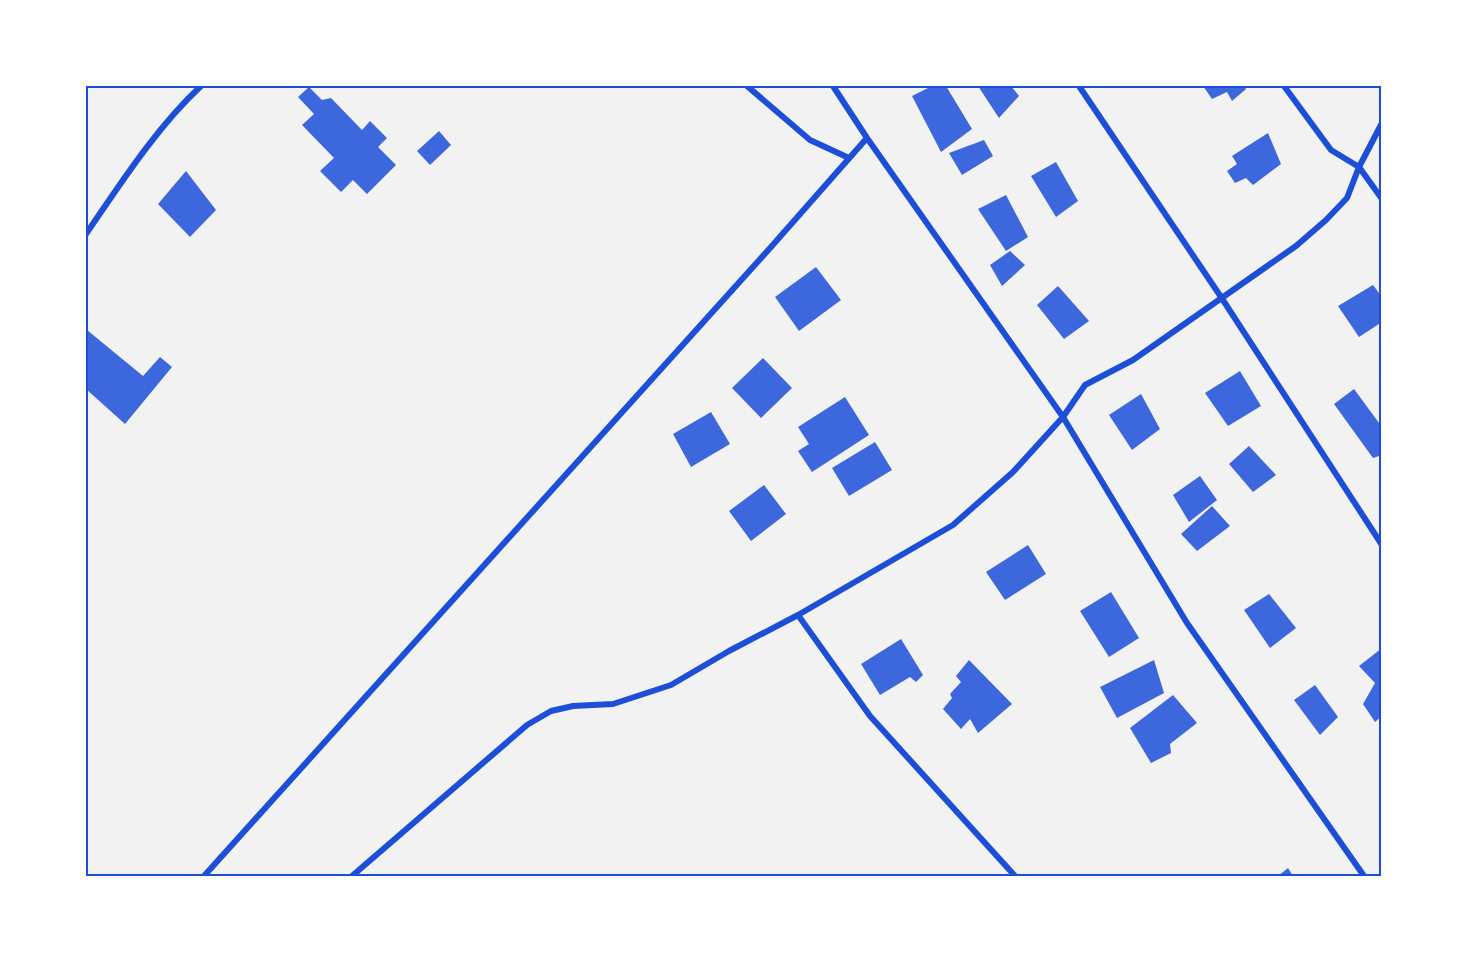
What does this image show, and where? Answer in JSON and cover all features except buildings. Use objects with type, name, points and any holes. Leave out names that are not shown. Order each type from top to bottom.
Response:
[{"type":"street","points":[[86,234],[140,156],[189,97],[201,86]]},
{"type":"street","points":[[747,86],[810,140],[849,158]]},
{"type":"street","points":[[833,86],[1063,417],[1187,623],[1364,876]]},
{"type":"street","points":[[1079,86],[1221,297],[1382,545]]},
{"type":"street","points":[[1284,86],[1331,150],[1359,166],[1381,196]]},
{"type":"street","points":[[352,876],[527,725],[551,711],[573,706],[614,704],[671,685],[953,525],[1012,472],[1063,417],[1085,385],[1132,360],[1296,246],[1326,220],[1347,198],[1359,166],[1382,123]]},
{"type":"street","points":[[204,876],[420,639],[867,138]]},
{"type":"street","points":[[798,615],[870,716],[1015,876]]}]
